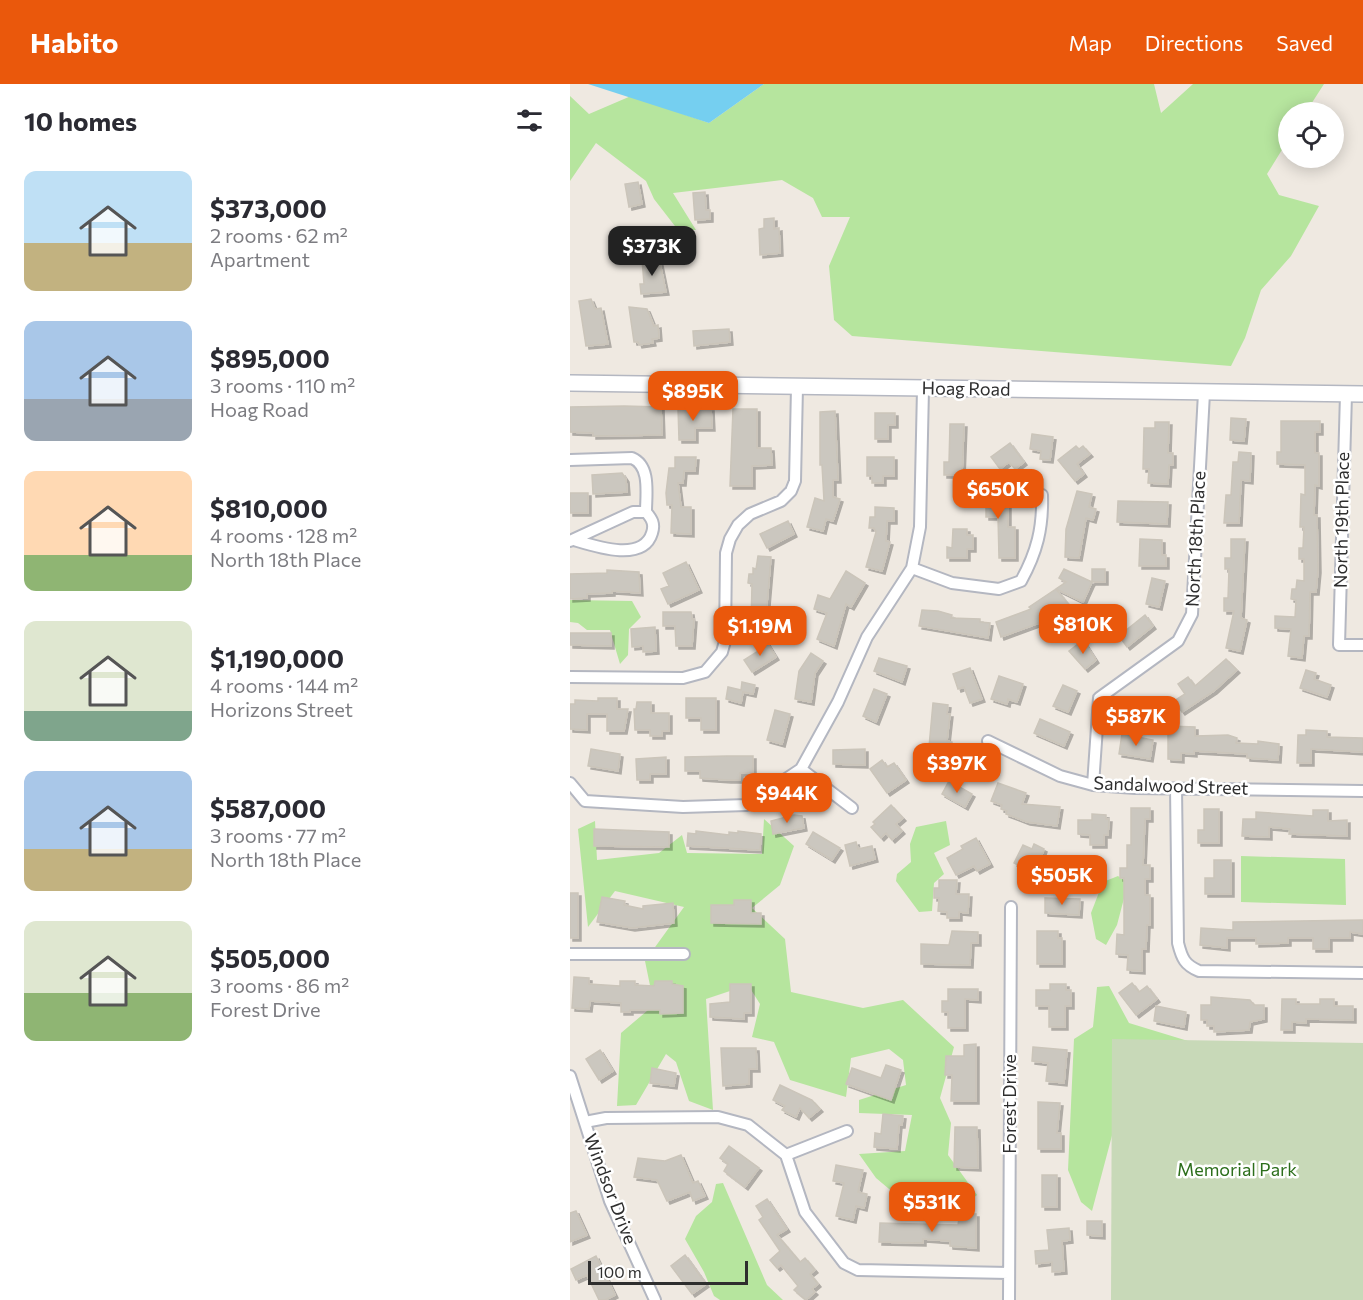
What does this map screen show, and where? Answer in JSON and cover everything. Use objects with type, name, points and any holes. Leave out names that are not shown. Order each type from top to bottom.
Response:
[{"type":"street","name":"Hoag Road","points":[[570,383],[1363,394]]},
{"type":"street","points":[[570,676],[683,678],[705,672],[715,663],[725,640],[726,553],[730,539],[738,525],[750,514],[781,501],[791,491],[795,481],[797,387]]},
{"type":"street","points":[[570,783],[585,801],[683,807],[747,805],[801,769],[838,702],[867,637],[912,568],[920,527],[923,389]]},
{"type":"street","name":"North 18th Place","points":[[1093,785],[1099,698],[1178,641],[1192,614],[1204,393]]},
{"type":"street","name":"North 19th Place","points":[[1346,394],[1339,645],[1363,645]]},
{"type":"street","points":[[570,460],[632,458],[640,461],[645,468],[646,512],[652,520],[654,529],[650,539],[641,547],[609,549],[572,540]]},
{"type":"street","points":[[912,568],[952,583],[999,589],[1021,581],[1039,543],[1043,520],[1042,495]]},
{"type":"street","points":[[572,540],[633,512],[646,512]]},
{"type":"street","name":"Sandalwood Street","points":[[988,741],[1060,776],[1093,785],[1363,791]]},
{"type":"street","points":[[801,769],[852,808]]},
{"type":"street","points":[[1176,788],[1178,943],[1182,959],[1188,966],[1199,971],[1363,973]]},
{"type":"street","name":"Forest Drive","points":[[1009,1300],[1011,907]]},
{"type":"street","points":[[570,954],[684,954]]},
{"type":"street","name":"Windsor Drive","points":[[570,1076],[610,1201],[655,1300]]},
{"type":"street","points":[[585,1122],[606,1118],[718,1117],[748,1125],[786,1155],[805,1212],[844,1263],[858,1270],[1009,1273]]},
{"type":"street","points":[[786,1155],[847,1131]]},
{"type":"green space","points":[[764,84],[1154,84],[1161,113],[1193,84],[1324,84],[1312,102],[1278,102],[1278,156],[1267,174],[1279,195],[1319,206],[1291,256],[1261,290],[1245,338],[1231,366],[852,336],[834,320],[829,266],[850,217],[822,217],[813,198],[782,180],[673,193],[696,230],[678,230],[654,199],[646,181],[596,143],[570,181],[570,96],[589,114],[631,96],[709,123]]},
{"type":"green space","points":[[570,600],[632,601],[641,617],[629,629],[628,655],[620,664],[610,630],[587,630],[578,623],[570,622]]},
{"type":"green space","points":[[764,819],[794,846],[780,885],[752,908],[785,939],[791,992],[863,1008],[903,1000],[954,1047],[940,1098],[951,1123],[948,1155],[977,1195],[963,1206],[901,1199],[876,1178],[859,1154],[905,1151],[912,1115],[859,1113],[859,1100],[906,1085],[903,1060],[889,1049],[851,1058],[846,1097],[790,1080],[774,1042],[752,1037],[760,1004],[748,985],[706,999],[713,1110],[689,1101],[676,1062],[666,1054],[636,1105],[617,1106],[621,1033],[654,1005],[645,961],[684,907],[615,891],[588,927],[578,829],[595,821],[597,860],[659,853],[682,835],[687,853],[762,854]]},
{"type":"green space","points":[[946,821],[950,845],[934,853],[944,874],[934,883],[932,911],[919,912],[896,881],[897,874],[911,862],[910,844],[916,827]]},
{"type":"green space","points":[[1241,856],[1345,859],[1346,905],[1241,902]]},
{"type":"green space","points":[[1118,876],[1128,883],[1117,925],[1106,945],[1096,939],[1091,913],[1103,882]]},
{"type":"green space","points":[[1109,986],[1129,1023],[1188,1041],[1123,1094],[1092,1211],[1081,1202],[1068,1170],[1074,1039],[1093,1027],[1097,987]]},
{"type":"green space","name":"Memorial Park","points":[[1112,1039],[1363,1043],[1363,1300],[1111,1300]]},
{"type":"green space","points":[[723,1183],[767,1285],[783,1300],[720,1300],[714,1296],[704,1272],[685,1239],[696,1216],[712,1202],[716,1184]]},
{"type":"water","points":[[588,84],[764,84],[709,123]]},
{"type":"building","points":[[638,182],[642,204],[629,207],[625,184]]},
{"type":"building","points":[[705,192],[706,210],[710,210],[710,219],[695,220],[693,193]]},
{"type":"building","points":[[774,218],[774,229],[779,228],[780,253],[760,255],[759,229],[764,228],[764,219]]},
{"type":"building","points":[[659,258],[666,292],[641,294],[640,284],[644,284],[642,259]]},
{"type":"building","points":[[591,299],[595,309],[601,308],[608,344],[586,346],[579,301]]},
{"type":"building","points":[[629,307],[647,309],[654,326],[658,325],[659,338],[652,339],[653,343],[639,345],[638,342],[634,342]]},
{"type":"building","points":[[729,329],[730,342],[694,346],[693,331]]},
{"type":"building","points":[[570,407],[661,407],[662,435],[593,436],[593,433],[570,432]]},
{"type":"building","points":[[678,408],[711,408],[712,428],[695,428],[695,440],[679,440]]},
{"type":"building","points":[[733,409],[757,409],[757,448],[771,448],[772,465],[752,466],[752,486],[730,486]]},
{"type":"building","points":[[835,411],[838,480],[833,480],[833,497],[840,499],[833,521],[826,519],[823,531],[807,527],[815,498],[824,501],[822,465],[820,465],[820,412]]},
{"type":"building","points":[[875,413],[895,413],[895,425],[888,425],[888,439],[875,439]]},
{"type":"building","points":[[1231,418],[1246,419],[1244,441],[1230,440]]},
{"type":"building","points":[[1281,421],[1320,421],[1320,432],[1315,432],[1315,453],[1319,453],[1319,486],[1315,485],[1314,515],[1317,515],[1318,570],[1316,592],[1310,592],[1309,636],[1304,636],[1302,658],[1288,656],[1291,629],[1275,628],[1275,616],[1295,617],[1296,600],[1291,599],[1292,589],[1296,589],[1297,580],[1304,581],[1304,559],[1299,559],[1299,548],[1303,548],[1304,527],[1300,527],[1301,494],[1305,495],[1305,465],[1277,464],[1277,452],[1281,452]]},
{"type":"building","points":[[1155,422],[1169,422],[1168,453],[1173,453],[1173,465],[1169,465],[1168,484],[1148,483],[1149,469],[1143,469],[1144,428],[1155,428]]},
{"type":"building","points":[[950,424],[964,424],[962,475],[944,475],[944,462],[949,462]]},
{"type":"building","points":[[1032,434],[1053,437],[1050,460],[1040,459],[1041,451],[1030,449]]},
{"type":"building","points":[[1010,443],[1024,462],[1015,469],[1009,462],[1000,469],[991,457]]},
{"type":"building","points":[[1076,446],[1079,449],[1083,446],[1090,454],[1077,464],[1084,474],[1075,481],[1058,460]]},
{"type":"building","points":[[1239,452],[1251,453],[1250,481],[1241,480],[1239,523],[1224,523],[1226,495],[1231,495],[1233,462],[1238,462]]},
{"type":"building","points":[[675,457],[696,457],[695,471],[684,471],[683,483],[678,483],[681,507],[691,507],[691,534],[671,533],[672,505],[667,505],[666,493],[669,468],[675,468]]},
{"type":"building","points":[[867,457],[894,457],[894,476],[883,476],[883,483],[872,483],[872,476],[867,476]]},
{"type":"building","points":[[622,473],[626,479],[627,492],[593,494],[592,475]]},
{"type":"building","points":[[974,486],[994,486],[994,503],[1008,503],[1008,527],[1015,527],[1015,558],[999,558],[998,517],[986,517],[986,504],[974,504]]},
{"type":"building","points":[[1077,491],[1092,494],[1089,507],[1096,509],[1093,520],[1086,518],[1079,558],[1065,557],[1066,529]]},
{"type":"building","points":[[570,493],[588,493],[588,513],[570,513]]},
{"type":"building","points":[[1118,501],[1168,502],[1167,524],[1117,522]]},
{"type":"building","points":[[875,507],[894,508],[894,521],[887,521],[886,541],[890,542],[882,571],[866,567],[876,532],[874,528],[869,528],[870,517],[875,517]]},
{"type":"building","points":[[788,521],[794,534],[767,548],[760,534]]},
{"type":"building","points":[[953,529],[967,529],[967,535],[973,535],[973,549],[967,549],[967,558],[947,558],[947,547],[952,548]]},
{"type":"building","points":[[1140,539],[1162,540],[1162,555],[1166,555],[1166,566],[1139,566]]},
{"type":"building","points":[[1231,539],[1245,539],[1241,618],[1247,620],[1240,651],[1226,648],[1234,611],[1224,611],[1224,598],[1228,598],[1229,569],[1225,569],[1225,558],[1231,558]]},
{"type":"building","points":[[758,556],[771,557],[765,627],[751,626],[752,584],[748,583],[749,574],[753,574],[753,568],[756,569]]},
{"type":"building","points":[[686,562],[699,590],[668,604],[661,589],[669,586],[663,573]]},
{"type":"building","points":[[1064,569],[1092,582],[1083,602],[1056,589],[1066,582],[1059,578]]},
{"type":"building","points":[[1092,569],[1105,569],[1105,582],[1092,582]]},
{"type":"building","points":[[607,570],[639,572],[640,593],[612,591],[612,593],[587,594],[587,598],[570,599],[570,574],[607,573]]},
{"type":"building","points":[[846,571],[865,583],[851,607],[846,604],[834,646],[817,639],[827,613],[814,609],[818,595],[830,599]]},
{"type":"building","points":[[1152,578],[1165,581],[1159,607],[1146,604]]},
{"type":"building","points":[[1056,589],[1077,615],[1046,634],[1039,623],[1001,637],[996,622],[1031,609],[1029,607]]},
{"type":"building","points":[[922,610],[938,611],[952,615],[951,618],[980,619],[980,622],[990,623],[988,638],[919,626]]},
{"type":"building","points":[[663,612],[691,612],[692,619],[694,619],[692,646],[676,646],[675,626],[663,626]]},
{"type":"building","points":[[1145,615],[1153,626],[1127,647],[1119,636]]},
{"type":"building","points":[[655,627],[656,651],[643,652],[643,646],[632,647],[631,629]]},
{"type":"building","points":[[570,633],[611,633],[611,646],[570,645]]},
{"type":"building","points":[[1083,640],[1096,660],[1085,669],[1069,651]]},
{"type":"building","points":[[766,641],[776,657],[752,672],[744,660],[760,650],[757,646]]},
{"type":"building","points":[[811,653],[823,661],[815,673],[811,702],[795,699],[799,671]]},
{"type":"building","points":[[879,658],[907,666],[902,682],[874,671]]},
{"type":"building","points":[[1226,659],[1237,670],[1214,691],[1182,712],[1174,701],[1185,694],[1178,684],[1188,677],[1195,686]]},
{"type":"building","points":[[970,668],[982,699],[970,703],[964,687],[958,689],[953,674]]},
{"type":"building","points":[[1306,670],[1316,673],[1314,679],[1331,685],[1327,697],[1300,688]]},
{"type":"building","points":[[999,676],[1023,684],[1017,702],[1008,699],[1007,704],[991,699]]},
{"type":"building","points":[[742,682],[755,685],[753,694],[743,692],[741,703],[726,699],[728,687],[741,690]]},
{"type":"building","points":[[1063,685],[1077,691],[1068,712],[1053,706]]},
{"type":"building","points":[[874,689],[887,694],[876,722],[863,716]]},
{"type":"building","points":[[598,698],[617,698],[617,709],[628,709],[624,731],[607,731],[607,714],[587,714],[587,730],[570,729],[570,704],[575,704],[575,700],[598,701]]},
{"type":"building","points":[[686,698],[716,698],[716,730],[701,730],[701,718],[686,718]]},
{"type":"building","points":[[637,702],[651,702],[651,713],[669,713],[669,731],[662,731],[662,736],[650,736],[650,730],[635,730],[634,709],[636,709]]},
{"type":"building","points":[[933,703],[948,705],[947,714],[950,714],[947,741],[952,742],[950,771],[931,768],[932,760],[923,759],[925,746],[929,747]]},
{"type":"building","points":[[775,710],[790,714],[782,744],[767,740]]},
{"type":"building","points":[[1040,719],[1070,732],[1064,746],[1034,733]]},
{"type":"building","points":[[1168,726],[1195,727],[1195,736],[1228,735],[1237,738],[1236,743],[1258,744],[1258,741],[1279,744],[1278,760],[1247,758],[1247,754],[1194,751],[1194,754],[1181,753],[1181,760],[1168,759]]},
{"type":"building","points":[[1306,730],[1327,731],[1327,737],[1363,738],[1363,752],[1311,749],[1311,763],[1297,763],[1298,735],[1306,735]]},
{"type":"building","points":[[1122,734],[1153,740],[1150,759],[1119,754]]},
{"type":"building","points":[[591,749],[620,754],[618,771],[588,766]]},
{"type":"building","points":[[865,749],[865,765],[833,764],[833,750]]},
{"type":"building","points":[[753,756],[753,773],[740,773],[740,780],[700,778],[700,771],[685,771],[685,757]]},
{"type":"building","points":[[666,757],[666,774],[650,774],[650,780],[637,780],[636,759]]},
{"type":"building","points":[[882,760],[887,767],[894,763],[906,780],[887,793],[870,769]]},
{"type":"building","points":[[949,781],[972,794],[965,807],[942,794]]},
{"type":"building","points":[[998,783],[1026,793],[1022,804],[1060,807],[1057,826],[1027,822],[1006,814],[1007,811],[1001,809],[1002,805],[991,801]]},
{"type":"building","points":[[891,805],[903,818],[896,824],[902,831],[892,840],[886,833],[881,838],[871,827],[875,824],[873,822]]},
{"type":"building","points":[[1131,808],[1150,808],[1150,819],[1145,819],[1143,865],[1150,865],[1150,879],[1145,879],[1145,895],[1150,895],[1150,925],[1147,925],[1146,949],[1142,949],[1142,971],[1127,970],[1128,955],[1116,954],[1117,934],[1124,935],[1124,878],[1120,878],[1120,868],[1127,868],[1127,845],[1131,845]]},
{"type":"building","points":[[1204,809],[1219,809],[1219,843],[1198,843],[1198,830],[1204,830]]},
{"type":"building","points":[[1313,810],[1328,810],[1328,821],[1347,820],[1347,836],[1289,834],[1290,829],[1269,827],[1269,837],[1242,836],[1243,819],[1256,819],[1256,812],[1313,816]]},
{"type":"building","points":[[1092,814],[1106,815],[1106,819],[1109,819],[1108,835],[1104,835],[1104,845],[1090,845],[1090,835],[1078,834],[1078,820],[1092,820]]},
{"type":"building","points":[[794,815],[802,816],[804,828],[773,834],[771,821]]},
{"type":"building","points":[[594,829],[669,832],[669,847],[594,846]]},
{"type":"building","points":[[696,831],[729,835],[729,832],[738,833],[738,831],[761,834],[760,850],[687,846],[688,833],[696,834]]},
{"type":"building","points":[[813,832],[840,848],[832,860],[806,844]]},
{"type":"building","points":[[976,838],[990,864],[977,871],[974,866],[956,875],[947,858],[963,849],[961,846]]},
{"type":"building","points":[[856,842],[858,849],[872,846],[875,859],[850,866],[845,845]]},
{"type":"building","points":[[1034,844],[1044,849],[1042,855],[1053,860],[1043,879],[1014,863],[1023,845],[1032,849]]},
{"type":"building","points":[[1214,860],[1231,860],[1231,894],[1205,894],[1205,878],[1214,878]]},
{"type":"building","points":[[939,880],[957,880],[956,894],[969,894],[968,913],[959,912],[959,918],[947,918],[947,912],[938,911],[939,898],[934,898],[934,888],[939,888]]},
{"type":"building","points":[[570,893],[578,893],[578,938],[570,938]]},
{"type":"building","points":[[602,897],[625,901],[624,905],[643,909],[643,906],[673,903],[674,923],[632,928],[597,922]]},
{"type":"building","points":[[1045,898],[1080,899],[1079,915],[1045,913]]},
{"type":"building","points":[[734,900],[751,900],[751,913],[761,913],[761,924],[711,923],[711,905],[734,905]]},
{"type":"building","points":[[1363,920],[1363,934],[1350,932],[1350,938],[1329,938],[1329,949],[1313,949],[1313,938],[1288,938],[1288,943],[1256,944],[1256,938],[1227,938],[1227,948],[1200,945],[1201,928],[1233,930],[1233,922]]},
{"type":"building","points":[[952,931],[978,932],[978,943],[971,943],[970,965],[921,964],[921,944],[949,945]]},
{"type":"building","points":[[1037,931],[1058,931],[1058,938],[1062,938],[1062,964],[1037,964]]},
{"type":"building","points":[[574,977],[589,978],[589,984],[620,986],[620,981],[635,981],[635,985],[654,986],[655,981],[672,981],[672,984],[683,986],[683,1013],[660,1014],[660,1010],[621,1012],[621,1003],[590,1001],[589,1009],[572,1008]]},
{"type":"building","points":[[1132,983],[1139,992],[1147,986],[1157,999],[1136,1015],[1119,993]]},
{"type":"building","points":[[730,984],[751,984],[751,1013],[744,1013],[744,1019],[710,1017],[710,1004],[730,1002]]},
{"type":"building","points":[[1050,984],[1066,984],[1066,990],[1071,990],[1071,1006],[1065,1006],[1065,1027],[1049,1027],[1049,1006],[1036,1006],[1036,990],[1050,990]]},
{"type":"building","points":[[948,989],[978,989],[978,1000],[965,999],[965,1028],[948,1028],[948,1012],[942,1012],[942,1001],[948,1001]]},
{"type":"building","points":[[1211,997],[1250,1000],[1254,1005],[1264,1005],[1264,1019],[1250,1022],[1249,1030],[1214,1032],[1214,1026],[1207,1026],[1207,1020],[1201,1020],[1201,1005],[1211,1005]]},
{"type":"building","points":[[1282,999],[1296,999],[1296,1004],[1320,1004],[1320,999],[1334,999],[1334,1006],[1353,1006],[1353,1020],[1306,1019],[1306,1023],[1292,1022],[1292,1030],[1281,1030]]},
{"type":"building","points":[[1156,1006],[1186,1012],[1184,1027],[1154,1021]]},
{"type":"building","points":[[976,1044],[976,1101],[951,1101],[952,1075],[945,1075],[946,1056],[964,1056],[964,1045]]},
{"type":"building","points":[[1033,1047],[1067,1050],[1064,1083],[1046,1081],[1048,1063],[1032,1061]]},
{"type":"building","points":[[721,1048],[756,1048],[757,1069],[749,1069],[749,1084],[723,1086]]},
{"type":"building","points":[[600,1050],[613,1071],[599,1080],[586,1059]]},
{"type":"building","points":[[886,1065],[901,1070],[891,1100],[846,1084],[852,1068],[881,1078]]},
{"type":"building","points":[[652,1068],[676,1073],[674,1086],[650,1083]]},
{"type":"building","points":[[780,1085],[812,1100],[820,1109],[809,1118],[800,1108],[796,1117],[782,1110],[785,1106],[773,1100]]},
{"type":"building","points":[[1038,1102],[1060,1103],[1057,1133],[1061,1133],[1061,1149],[1038,1149]]},
{"type":"building","points":[[883,1114],[903,1116],[902,1125],[899,1125],[897,1149],[874,1147],[875,1133],[881,1134]]},
{"type":"building","points":[[955,1127],[977,1127],[978,1168],[954,1167]]},
{"type":"building","points":[[729,1146],[759,1168],[745,1187],[724,1171],[728,1164],[720,1158]]},
{"type":"building","points":[[681,1155],[693,1183],[698,1181],[705,1196],[693,1201],[690,1192],[667,1201],[657,1180],[634,1177],[638,1158],[665,1161]]},
{"type":"building","points":[[836,1165],[863,1170],[858,1192],[867,1194],[864,1208],[856,1206],[853,1220],[836,1216],[844,1183],[833,1181]]},
{"type":"building","points":[[1042,1175],[1057,1175],[1057,1207],[1042,1207]]},
{"type":"building","points":[[767,1199],[787,1229],[777,1235],[800,1262],[805,1258],[815,1270],[810,1274],[818,1284],[812,1289],[815,1292],[806,1300],[794,1290],[798,1286],[781,1265],[777,1268],[770,1260],[780,1251],[759,1220],[763,1217],[756,1206]]},
{"type":"building","points":[[576,1211],[587,1235],[570,1242],[570,1213]]},
{"type":"building","points":[[965,1214],[976,1214],[976,1248],[950,1246],[950,1241],[923,1239],[923,1243],[879,1242],[880,1223],[958,1225],[959,1218],[965,1219]]},
{"type":"building","points":[[1087,1221],[1102,1221],[1102,1236],[1087,1235]]},
{"type":"building","points":[[1069,1228],[1070,1240],[1062,1241],[1064,1271],[1052,1272],[1052,1262],[1036,1264],[1035,1251],[1049,1250],[1047,1230]]},
{"type":"building","points":[[685,1255],[706,1284],[692,1294],[671,1266]]},
{"type":"building","points":[[596,1256],[615,1295],[605,1300],[599,1300],[587,1275],[576,1280],[571,1269]]}]
